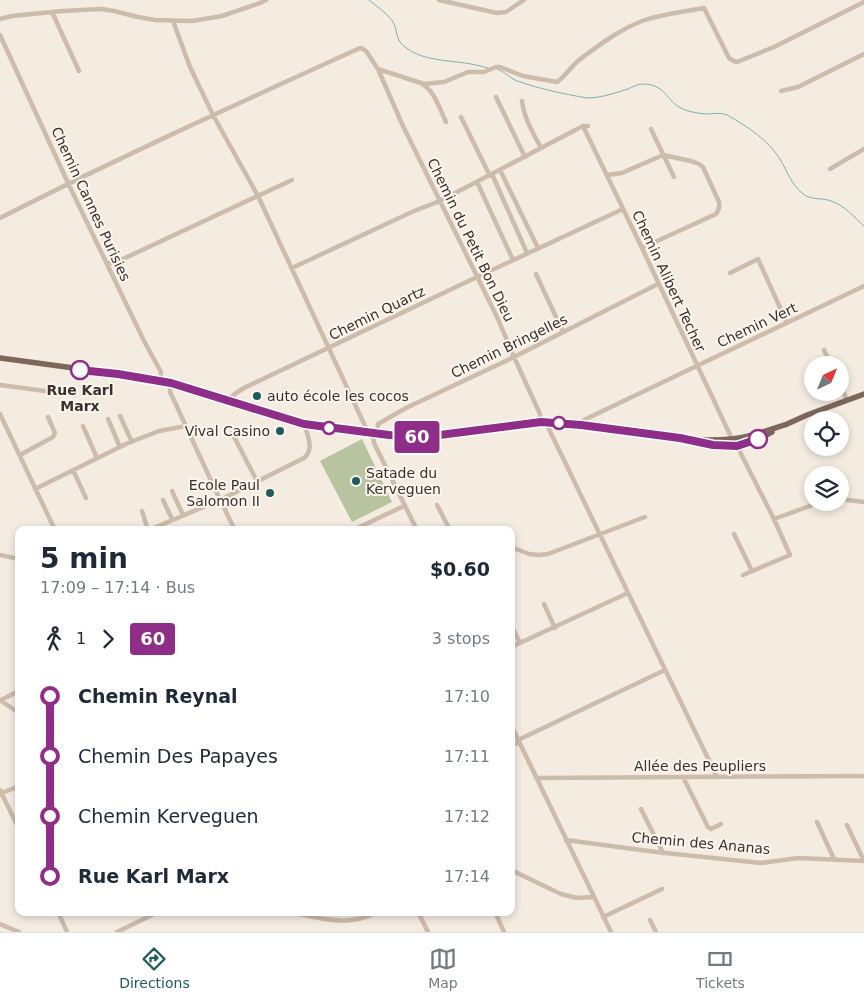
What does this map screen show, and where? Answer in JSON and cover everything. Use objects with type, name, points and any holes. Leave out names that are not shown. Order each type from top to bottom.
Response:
[{"type":"main road","points":[[0,358],[171,383],[304,424],[375,433],[424,437],[544,422],[712,440],[732,439],[766,433]]},
{"type":"main road","points":[[849,399],[864,394]]},
{"type":"main road","points":[[680,438],[713,445],[735,446],[756,440],[766,433],[844,401]]},
{"type":"street","points":[[0,19],[52,12],[108,10],[138,17],[192,22],[222,16],[266,0]]},
{"type":"street","points":[[439,0],[497,12],[506,12],[524,0]]},
{"type":"street","points":[[422,84],[444,82],[468,72],[484,72],[496,67],[523,76],[557,82],[584,56],[627,28],[654,17],[704,8],[730,58],[738,62],[774,47],[864,2]]},
{"type":"street","points":[[52,12],[79,71]]},
{"type":"street","points":[[173,21],[190,67],[213,115],[258,196],[365,426],[365,432]]},
{"type":"street","name":"Chemin Cannes Purisies","points":[[0,36],[68,183],[144,341],[161,372],[160,381]]},
{"type":"street","name":"Chemin du Petit Bon Dieu","points":[[213,115],[360,48],[366,51],[378,69],[498,319],[540,414],[717,777]]},
{"type":"street","points":[[781,91],[798,87],[864,54]]},
{"type":"street","points":[[378,69],[422,84],[430,89],[446,122]]},
{"type":"street","points":[[496,97],[525,157]]},
{"type":"street","points":[[292,268],[414,211],[440,201],[541,148],[523,111],[522,101]]},
{"type":"street","points":[[0,218],[68,183],[213,115]]},
{"type":"street","points":[[461,117],[491,175],[527,253]]},
{"type":"street","name":"Chemin Alibert Techer","points":[[541,148],[585,126],[735,446],[774,519],[790,555],[752,572]]},
{"type":"street","points":[[651,129],[674,177]]},
{"type":"street","points":[[830,169],[864,149]]},
{"type":"street","points":[[607,175],[622,173],[663,155],[691,161],[702,167],[719,202],[720,207],[716,214],[642,248]]},
{"type":"street","points":[[500,170],[538,248]]},
{"type":"street","points":[[107,264],[124,259],[292,180]]},
{"type":"street","points":[[477,182],[513,260]]},
{"type":"street","name":"Chemin Quartz","points":[[228,401],[244,388],[477,276],[623,209]]},
{"type":"street","points":[[730,273],[758,259],[787,323]]},
{"type":"street","points":[[536,274],[563,332]]},
{"type":"street","name":"Chemin Bringelles","points":[[375,433],[378,424],[406,408],[514,357],[658,284]]},
{"type":"street","name":"Chemin Vert","points":[[581,425],[581,422],[586,419],[864,286]]},
{"type":"street","points":[[824,350],[827,356]]},
{"type":"street","points":[[171,383],[170,392],[233,526]]},
{"type":"street","points":[[0,384],[75,396]]},
{"type":"street","points":[[0,414],[53,526]]},
{"type":"street","points":[[120,416],[132,442]]},
{"type":"street","points":[[20,455],[55,435],[48,417]]},
{"type":"street","points":[[108,419],[120,447]]},
{"type":"street","points":[[158,526],[220,500],[304,458],[311,448],[304,424]]},
{"type":"street","points":[[83,426],[97,458]]},
{"type":"street","points":[[36,489],[120,447],[159,431],[186,426]]},
{"type":"street","points":[[232,433],[257,481]]},
{"type":"street","points":[[375,433],[374,443],[415,526]]},
{"type":"street","points":[[73,470],[86,498]]},
{"type":"street","points":[[172,491],[183,516]]},
{"type":"street","points":[[163,500],[172,520]]},
{"type":"street","points":[[849,500],[864,502]]},
{"type":"street","points":[[437,505],[448,526]]},
{"type":"street","points":[[361,526],[404,506]]},
{"type":"street","points":[[774,519],[804,508]]},
{"type":"street","points":[[142,511],[148,526]]},
{"type":"street","points":[[515,549],[529,554],[548,554],[645,517]]},
{"type":"street","points":[[734,534],[752,572],[743,575]]},
{"type":"street","points":[[0,555],[15,557]]},
{"type":"street","points":[[515,646],[628,593]]},
{"type":"street","points":[[544,604],[555,628]]},
{"type":"street","points":[[515,632],[520,643]]},
{"type":"street","points":[[515,744],[665,670]]},
{"type":"street","points":[[15,693],[1,700],[15,710]]},
{"type":"street","points":[[515,733],[611,932]]},
{"type":"street","name":"Allée des Peupliers","points":[[536,778],[864,776]]},
{"type":"street","points":[[683,777],[708,827],[711,829],[721,824]]},
{"type":"street","points":[[15,787],[1,792],[15,821]]},
{"type":"street","points":[[641,809],[663,853]]},
{"type":"street","points":[[817,822],[834,859]]},
{"type":"street","points":[[847,825],[864,861]]},
{"type":"street","name":"Chemin des Ananas","points":[[566,840],[663,853],[761,863],[798,858],[864,861]]},
{"type":"street","points":[[515,872],[561,894],[577,898],[594,897]]},
{"type":"street","points":[[603,917],[662,889]]},
{"type":"street","points":[[60,916],[67,932]]},
{"type":"street","points":[[117,932],[150,916]]},
{"type":"street","points":[[310,916],[336,921],[348,921],[370,916]]},
{"type":"street","points":[[420,916],[428,932]]},
{"type":"street","points":[[497,916],[504,932]]},
{"type":"street","points":[[650,920],[656,932]]},
{"type":"street","points":[[0,924],[19,932]]},
{"type":"green space","name":"Satade du Kerveguen","points":[[362,439],[392,502],[352,522],[320,461]]},
{"type":"waterway","points":[[369,0],[389,17],[394,24],[400,42],[406,48],[430,58],[468,63],[488,68]]},
{"type":"waterway","points":[[497,69],[514,80],[526,84],[587,98],[608,95],[638,84],[650,85],[661,90],[677,106],[685,110],[705,114],[719,113],[727,115],[749,129],[775,152],[798,190],[809,197],[827,200],[840,205],[864,226]]},
{"type":"bus line","name":"60","points":[[80,370],[171,383],[304,424],[405,437],[445,435],[541,422],[581,425],[680,438],[713,445],[737,446],[758,439]]},
{"type":"place","name":"Rue Karl Marx","points":[[80,370]]},
{"type":"place","name":"auto école les cocos","points":[[257,396]]},
{"type":"place","name":"Vival Casino","points":[[280,431]]},
{"type":"place","name":"Satade du Kerveguen","points":[[356,481]]},
{"type":"place","name":"Ecole Paul Salomon II","points":[[270,493]]}]
